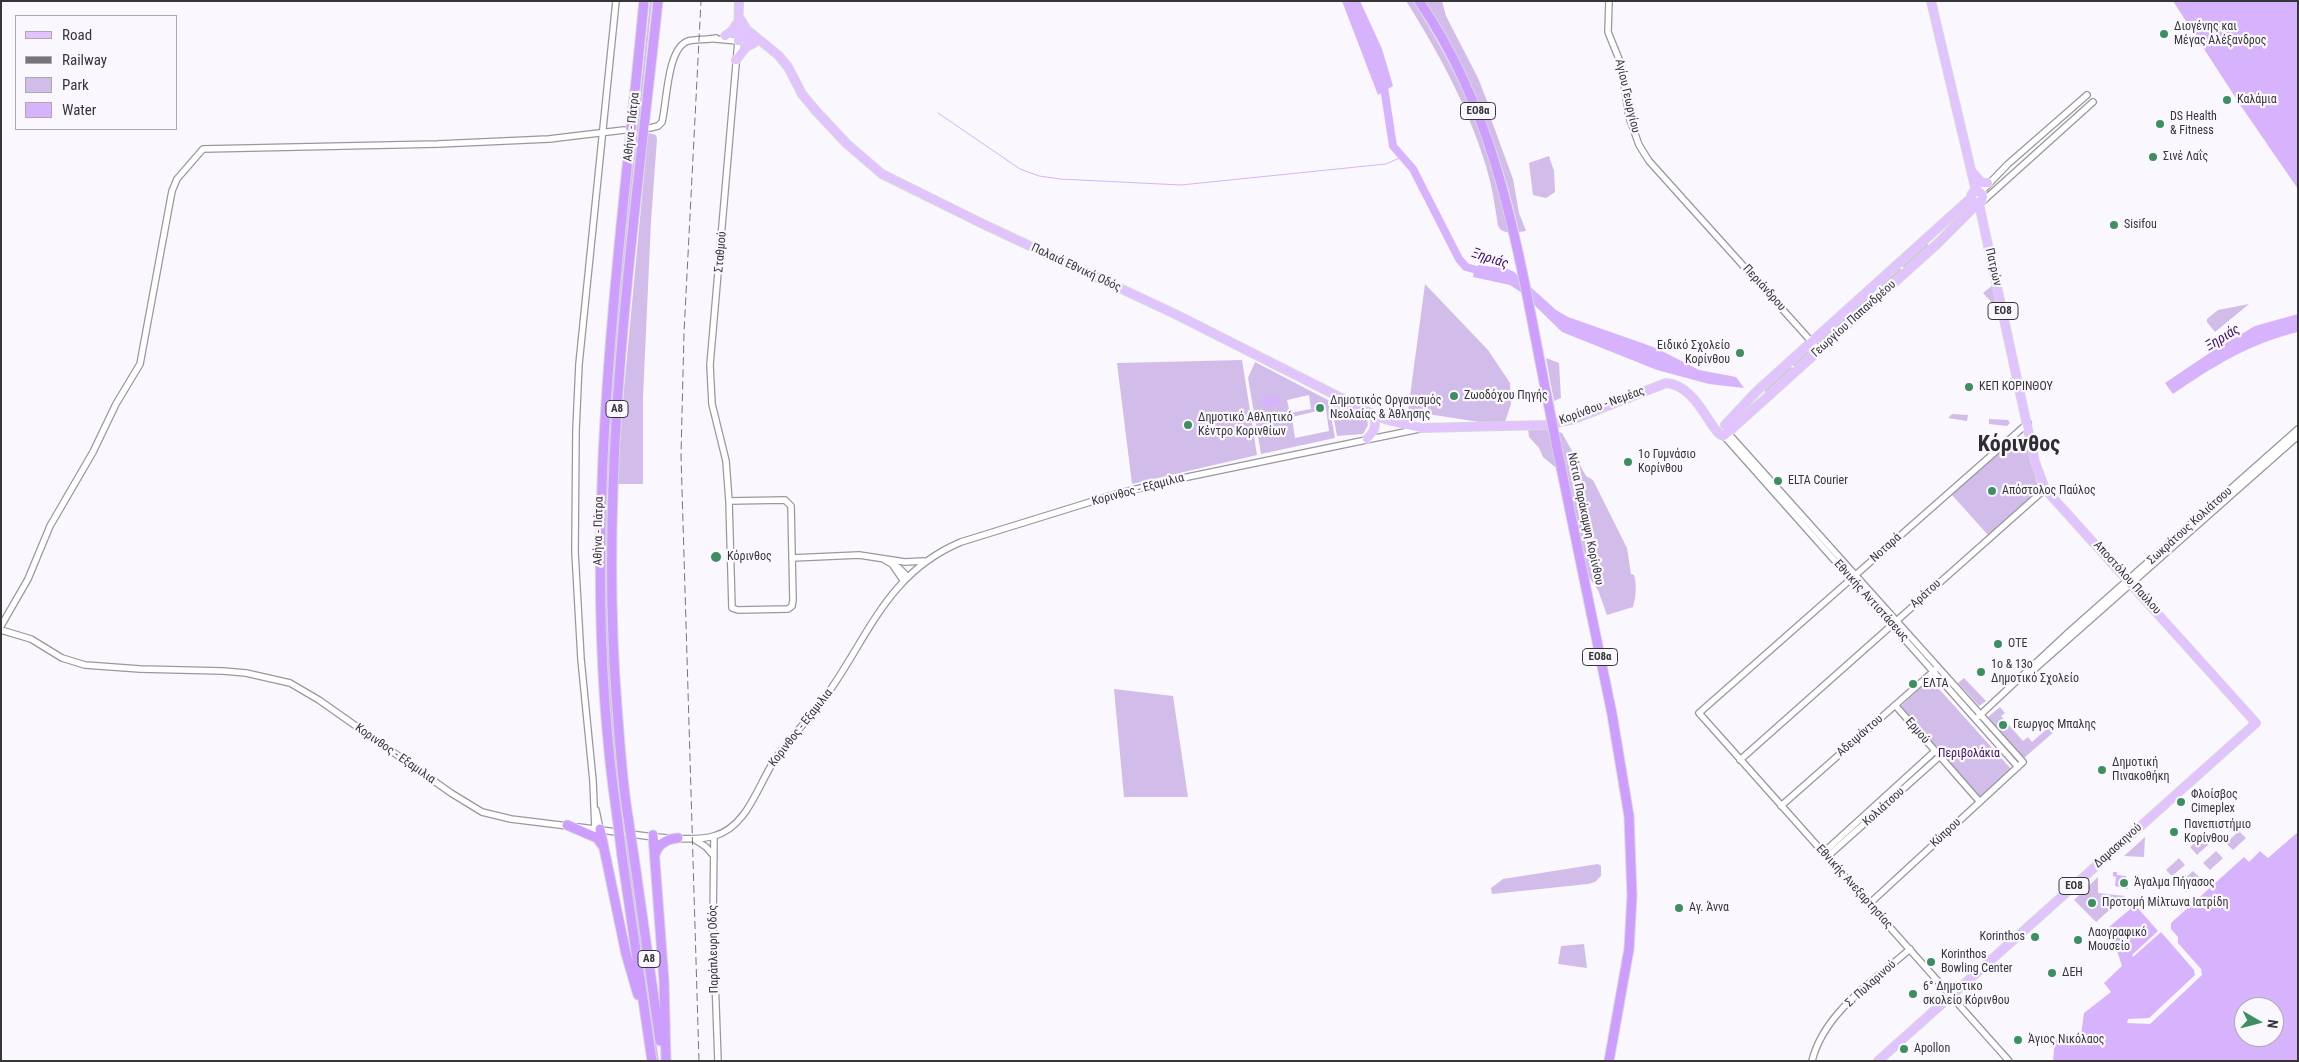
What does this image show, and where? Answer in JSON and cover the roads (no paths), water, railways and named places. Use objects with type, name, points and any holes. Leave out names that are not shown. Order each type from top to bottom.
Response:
[{"type":"highway","name":"Αθήνα - Πάτρα","points":[[644,1],[609,364],[602,474],[600,573],[603,669],[617,816],[652,1061]]},
{"type":"highway","name":"Αθήνα - Πάτρα","points":[[658,1],[620,365],[613,467],[611,539],[613,646],[619,741],[628,817],[664,1061]]},
{"type":"highway","name":"Νότια Παράκαμψη Κορίνθου","points":[[1419,1],[1449,51],[1475,105],[1498,168],[1514,235],[1622,765],[1629,816],[1632,896],[1629,949],[1609,1061]]},
{"type":"highway","points":[[567,825],[597,838],[603,846]]},
{"type":"highway","points":[[598,829],[626,954],[648,1030]]},
{"type":"highway","points":[[653,835],[664,981],[664,1061]]},
{"type":"highway","points":[[655,857],[660,845],[666,840],[678,838]]},
{"type":"main road","name":"Σταθμού","points":[[738,39],[739,1]]},
{"type":"main road","name":"ΕΟ8","points":[[1931,1],[1971,171],[1979,191],[1983,195],[1980,203]]},
{"type":"main road","points":[[725,36],[735,28],[739,18]]},
{"type":"main road","points":[[736,60],[743,50],[757,42],[739,18]]},
{"type":"main road","name":"Παλαιά Εθνική Οδός","points":[[738,39],[757,42],[773,51],[788,67],[802,94],[816,111],[847,144],[882,174],[983,224],[1175,314],[1373,414],[1402,425],[1421,428]]},
{"type":"main road","points":[[1971,171],[1981,182],[1974,203],[1980,203]]},
{"type":"main road","name":"Γεωργίου Παπανδρέου","points":[[1724,430],[1757,391],[1979,191]]},
{"type":"main road","name":"Γεωργίου Παπανδρέου","points":[[1724,430],[1819,350],[1980,203]]},
{"type":"main road","name":"Πατρών","points":[[1980,203],[2027,421]]},
{"type":"main road","name":"Κορίνθου - Νεμέας","points":[[1421,428],[1552,424],[1574,419],[1666,383],[1681,386],[1708,416],[1724,430]]},
{"type":"main road","points":[[1367,440],[1375,428],[1373,414]]},
{"type":"main road","name":"Αποστόλου Παύλου","points":[[2027,421],[2035,462],[2045,489],[2131,582],[2256,723]]},
{"type":"main road","name":"Δαμασκηνού","points":[[1878,1061],[2256,723]]},
{"type":"street","points":[[598,829],[581,659],[574,504],[580,364],[616,1]]},
{"type":"street","name":"Αγίου Γεωργίου","points":[[1609,1],[1608,32],[1621,64],[1629,117],[1638,145],[1649,161],[1709,226]]},
{"type":"street","points":[[715,39],[725,36],[738,39]]},
{"type":"street","points":[[650,128],[658,126],[662,122],[672,64],[678,49],[688,42],[738,39]]},
{"type":"street","name":"Σταθμού","points":[[738,39],[710,365],[712,404],[726,461],[732,608],[738,610],[790,608],[793,604],[792,558]]},
{"type":"street","name":"Γεωργίου Παπανδρέου","points":[[1979,191],[2087,95]]},
{"type":"street","name":"Γεωργίου Παπανδρέου","points":[[1980,203],[2093,102]]},
{"type":"street","points":[[1,626],[28,579],[50,526],[93,452],[116,404],[140,364],[172,191],[177,179],[203,148],[438,144],[549,139],[624,130]]},
{"type":"street","points":[[1979,191],[1989,195]]},
{"type":"street","name":"Περιάνδρου","points":[[1709,226],[1819,350]]},
{"type":"street","name":"Νοταρά","points":[[1699,713],[2027,421]]},
{"type":"street","name":"Κορινθος - Εξαμιλια","points":[[1,630],[31,639],[62,658],[85,665],[140,669],[223,671],[276,678],[290,683],[326,705],[475,808],[503,818],[678,838],[714,836],[732,827],[745,813],[775,759],[826,696],[885,602],[905,578],[940,551],[961,542],[1116,494],[1421,428]]},
{"type":"street","name":"Σωκράτους Κολιάτσου","points":[[2131,582],[2298,429]]},
{"type":"street","name":"Εθνικής Αντιστάσεως","points":[[1724,430],[1894,623],[1936,669],[1982,714],[2021,765]]},
{"type":"street","name":"Σωκράτους Κολιάτσου","points":[[1976,719],[2070,631],[2131,582],[2298,436]]},
{"type":"street","name":"Αράτου","points":[[1740,760],[2045,489]]},
{"type":"street","points":[[729,501],[785,500],[788,502],[791,506],[792,558],[859,556],[911,563],[926,560]]},
{"type":"street","points":[[880,558],[892,564],[905,578]]},
{"type":"street","name":"Εθνικής Αντιστάσεως","points":[[1936,669],[1976,719],[2021,765]]},
{"type":"street","name":"Αδειμάντου","points":[[1781,806],[1936,669]]},
{"type":"street","name":"Ερμού","points":[[1894,706],[1980,802]]},
{"type":"street","name":"Εθνικής Ανεξαρτησίας","points":[[1699,713],[2009,1061]]},
{"type":"street","name":"Κολιάτσου","points":[[1825,855],[1937,754]]},
{"type":"street","name":"Κύπρου","points":[[1869,904],[2021,765]]},
{"type":"street","name":"Παράπλευρη Οδός","points":[[714,836],[714,962],[718,1061]]},
{"type":"street","points":[[694,838],[706,846],[714,856]]},
{"type":"street","name":"Σ. Πυλαρινού","points":[[1812,1061],[1818,1044],[1834,1019],[1910,949]]},
{"type":"water","points":[[1342,1],[1360,1],[1382,49],[1393,86],[1378,95]]},
{"type":"water","points":[[2173,1],[2298,1],[2298,189],[2241,106]]},
{"type":"water","points":[[1479,265],[1508,269],[1514,272],[1556,310],[1568,317],[1656,348],[1699,370],[1736,377],[1744,388],[1709,384],[1657,370],[1562,332],[1522,293],[1510,285],[1473,277],[1474,270]]},
{"type":"water","points":[[2298,314],[2298,332],[2248,349],[2202,374],[2173,394],[2165,383],[2211,352],[2255,326]]},
{"type":"water","points":[[1278,395],[1280,405],[1264,408],[1262,398]]},
{"type":"water","points":[[2298,832],[2298,1061],[2053,1061],[2055,1038],[2076,1039],[2080,1042],[2084,1013],[2111,992],[2104,983],[2122,966],[2116,948],[2103,932],[2135,905],[2158,931],[2132,955],[2133,957],[2161,932],[2194,970],[2195,975],[2149,1018],[2128,1019],[2127,1023],[2150,1024],[2202,975],[2201,969],[2178,943],[2178,937],[2171,929],[2171,923],[2244,857],[2249,862],[2260,851],[2268,858]]},
{"type":"water","points":[[2113,872],[2117,872],[2117,875],[2126,876],[2128,889],[2115,886],[2116,877],[2113,876]]},
{"type":"waterway","name":"Ξηριάς","points":[[1383,81],[1393,146],[1413,169],[1459,259],[1466,267],[1484,272]]},
{"type":"waterway","points":[[938,113],[1020,169],[1039,176],[1060,179],[1181,185],[1386,164],[1404,156]]},
{"type":"railway","points":[[699,1061],[681,455],[684,333],[701,1]]},
{"type":"place","name":"Διογένης και Μέγας Αλέξανδρος","points":[[2164,34]]},
{"type":"place","name":"Καλάμια","points":[[2227,100]]},
{"type":"place","name":"DS Health & Fitness","points":[[2160,124]]},
{"type":"place","name":"Σινέ Λαΐς","points":[[2153,157]]},
{"type":"place","name":"Sisifou","points":[[2114,225]]},
{"type":"place","name":"Ειδικό Σχολείο Κορίνθου","points":[[1740,353]]},
{"type":"place","name":"ΚΕΠ ΚΟΡΙΝΘΟΥ","points":[[1969,387]]},
{"type":"place","name":"Ζωοδόχου Πηγής","points":[[1454,396]]},
{"type":"place","name":"Δημοτικός Οργανισμός Νεολαίας & Άθλησης","points":[[1320,408]]},
{"type":"place","name":"Δημοτικό Αθλητικό Κέντρο Κορινθίων","points":[[1188,425]]},
{"type":"place","name":"1ο Γυμνάσιο Κορίνθου","points":[[1628,462]]},
{"type":"place","name":"ELTA Courier","points":[[1778,481]]},
{"type":"place","name":"Απόστολος Παύλος","points":[[1992,491]]},
{"type":"place","name":"Κόρινθος","points":[[716,557]]},
{"type":"place","name":"ΟΤΕ","points":[[1998,644]]},
{"type":"place","name":"1ο & 13ο Δημοτικό Σχολείο","points":[[1981,672]]},
{"type":"place","name":"ΕΛΤΑ","points":[[1913,684]]},
{"type":"place","name":"Γεωργος Μπαλης","points":[[2003,725]]},
{"type":"place","name":"Δημοτική Πινακοθήκη","points":[[2102,770]]},
{"type":"place","name":"Φλοίσβος Cimeplex","points":[[2181,802]]},
{"type":"place","name":"Πανεπιστήμιο Κορίνθου","points":[[2174,832]]},
{"type":"place","name":"Άγαλμα Πήγασος","points":[[2124,883]]},
{"type":"place","name":"Προτομή Μίλτωνα Ιατρίδη","points":[[2092,903]]},
{"type":"place","name":"Αγ. Άννα","points":[[1679,908]]},
{"type":"place","name":"Korinthos","points":[[2035,937]]},
{"type":"place","name":"Λαογραφικό Μουσείο","points":[[2078,940]]},
{"type":"place","name":"Korinthos Bowling Center","points":[[1931,962]]},
{"type":"place","name":"ΔΕΗ","points":[[2052,973]]},
{"type":"place","name":"6° Δημοτικο σκολείο Κόρινθου","points":[[1913,994]]},
{"type":"place","name":"Άγιος Νικόλαος","points":[[2018,1040]]},
{"type":"place","name":"Apollon","points":[[1904,1049]]},
{"type":"district","name":"Κόρινθος","points":[[2019,445]]},
{"type":"park label","name":"Περιβολάκια","points":[[1969,754]]}]
